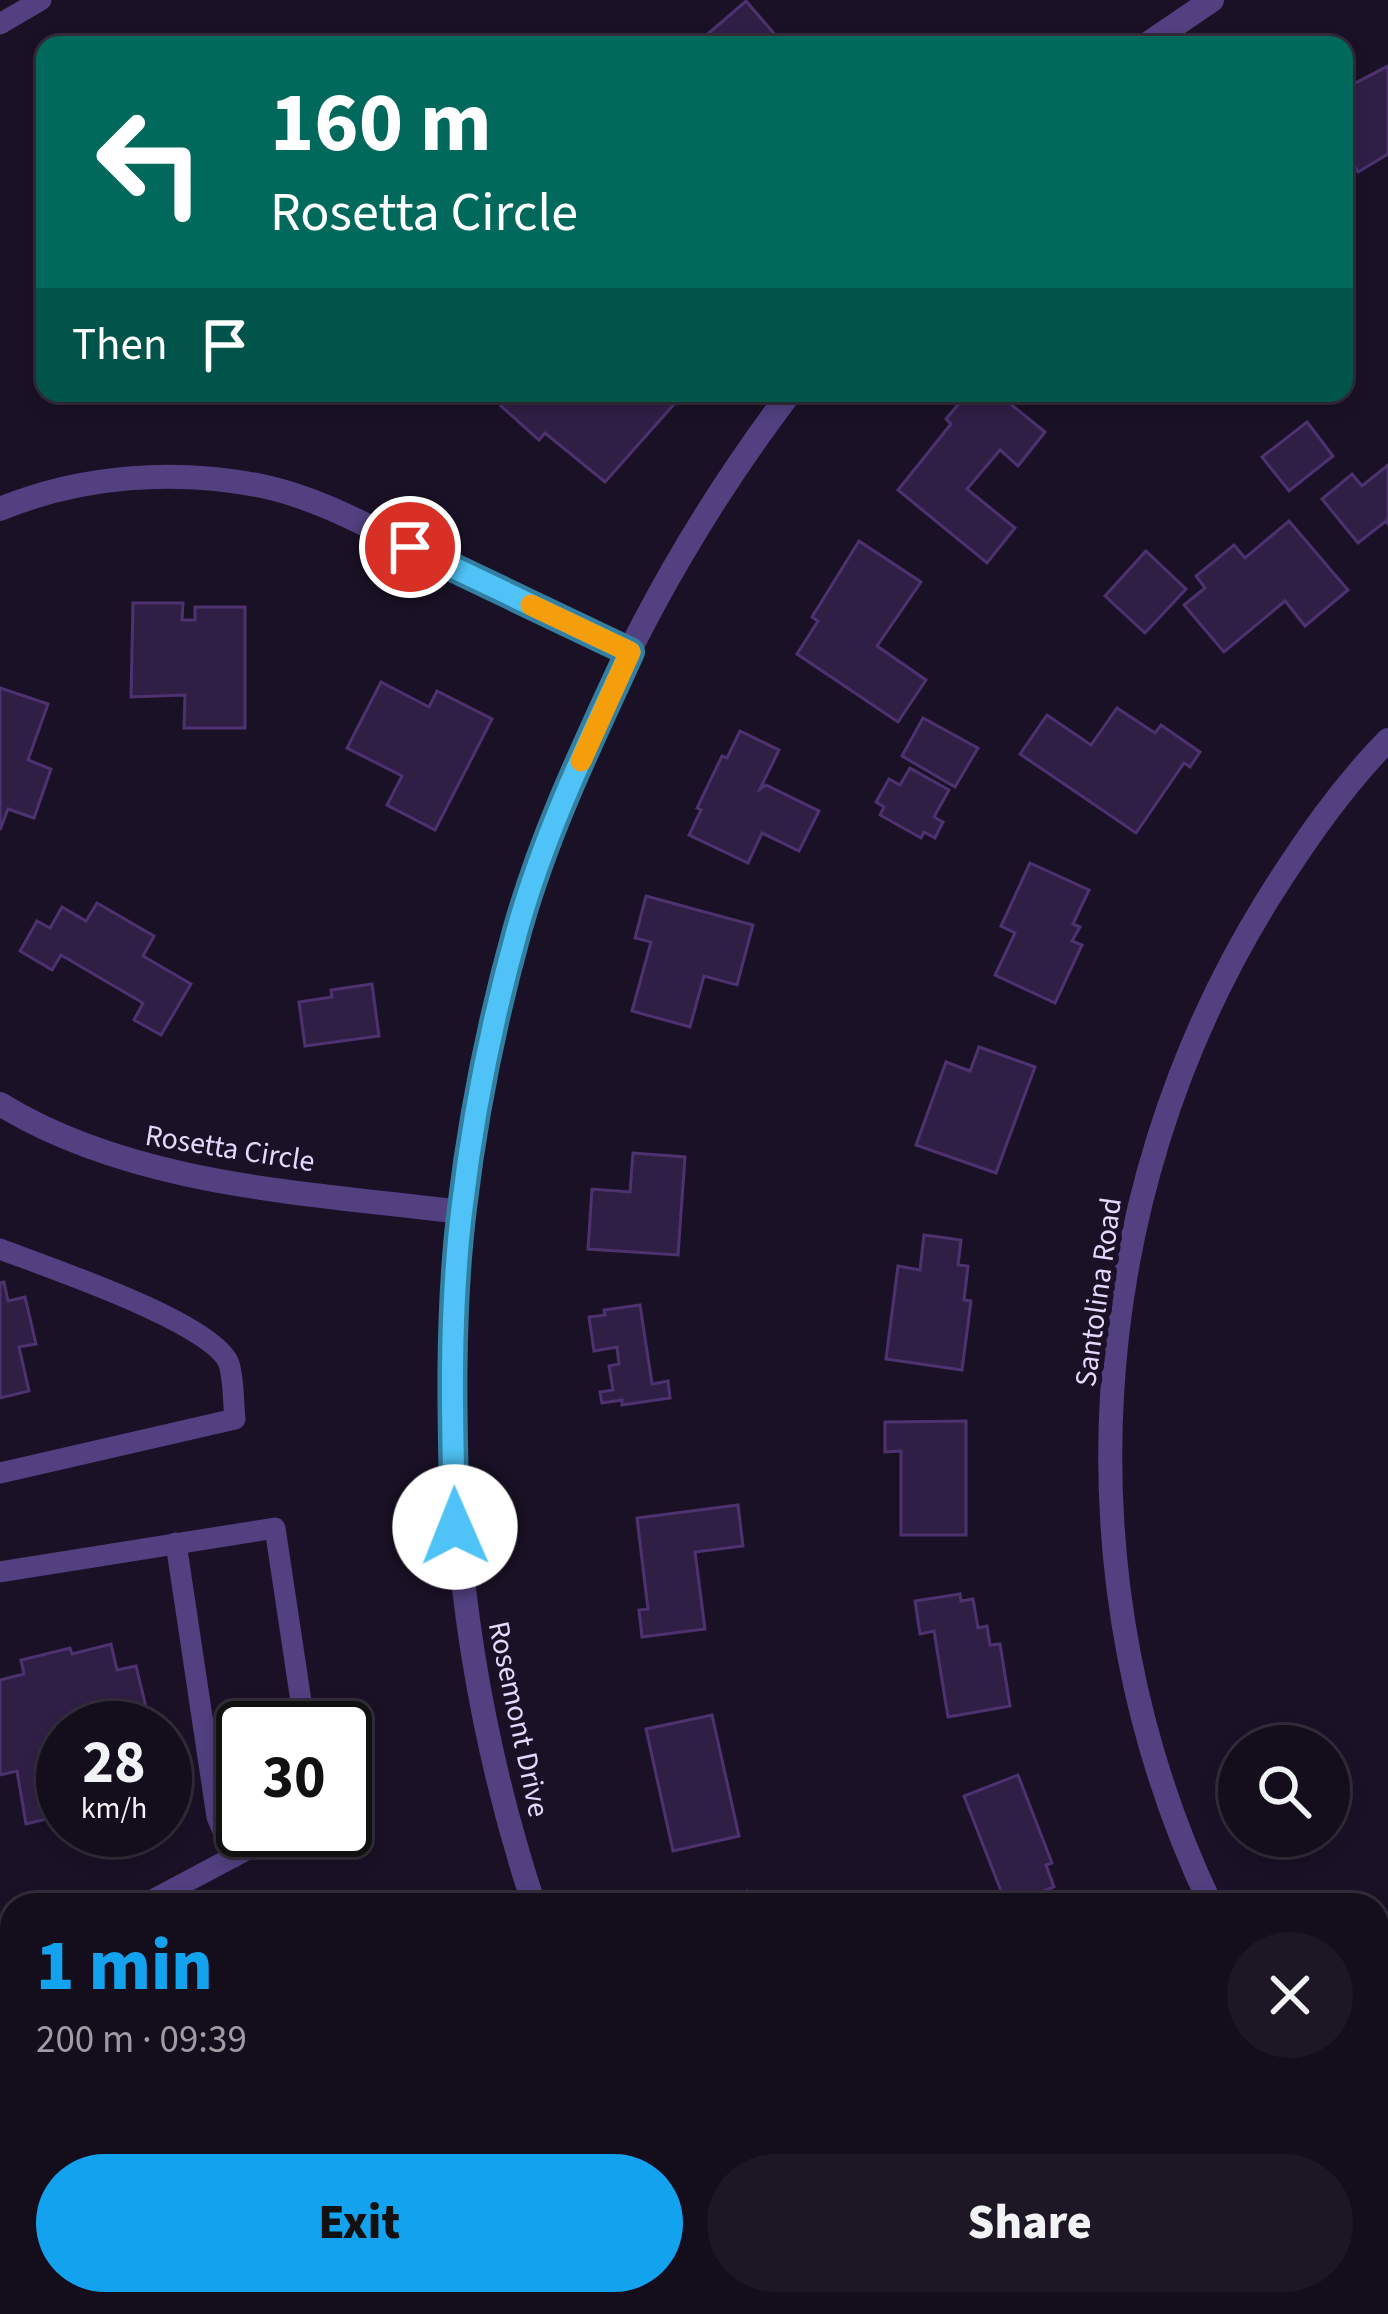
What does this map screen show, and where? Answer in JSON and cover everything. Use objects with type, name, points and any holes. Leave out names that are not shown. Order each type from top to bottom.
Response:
[{"type":"street","points":[[1159,36],[1212,0]]},
{"type":"street","name":"Rosemont Drive","points":[[530,1893],[515,1850],[476,1683],[455,1527],[452,1405],[461,1212],[490,1046],[518,930],[562,803],[630,652],[689,541],[783,402]]},
{"type":"street","points":[[0,509],[101,481],[177,476],[264,487],[335,510],[630,652]]},
{"type":"street","name":"Santolina Road","points":[[1204,1893],[1156,1774],[1133,1685],[1119,1592],[1109,1506],[1110,1432],[1125,1271],[1143,1187],[1169,1101],[1207,1010],[1252,925],[1306,839],[1388,740]]},
{"type":"street","name":"Rosetta Circle","points":[[0,1104],[38,1127],[108,1157],[195,1177],[461,1212]]},
{"type":"lane","points":[[0,24],[41,0]]},
{"type":"lane","points":[[0,1249],[158,1312],[204,1336],[229,1361],[235,1419],[0,1473]]},
{"type":"lane","points":[[0,1572],[275,1528],[301,1701]]},
{"type":"lane","points":[[176,1544],[216,1810]]},
{"type":"lane","points":[[166,1893],[234,1857]]},
{"type":"building","points":[[746,1],[776,36],[705,36]]},
{"type":"building","points":[[1388,66],[1388,154],[1358,172],[1353,163],[1353,84]]},
{"type":"building","points":[[504,402],[676,402],[605,482],[545,433],[539,440],[501,406]]},
{"type":"building","points":[[960,402],[1008,402],[1045,432],[1018,466],[1000,450],[967,489],[1015,528],[987,563],[898,490],[951,424],[946,419]]},
{"type":"building","points":[[1307,422],[1333,456],[1289,491],[1262,457]]},
{"type":"building","points":[[1388,465],[1388,524],[1386,521],[1358,543],[1322,499],[1352,474],[1362,486]]},
{"type":"building","points":[[1289,521],[1348,590],[1305,626],[1285,601],[1224,652],[1184,605],[1205,588],[1196,576],[1234,545],[1245,558]]},
{"type":"building","points":[[859,541],[921,582],[877,646],[926,680],[898,722],[797,654],[818,621],[812,617]]},
{"type":"building","points":[[1146,551],[1186,589],[1145,633],[1105,596]]},
{"type":"building","points":[[133,603],[183,603],[182,620],[195,620],[195,607],[245,607],[245,728],[184,728],[185,695],[131,697]]},
{"type":"building","points":[[381,682],[429,707],[437,691],[492,719],[435,830],[387,805],[402,776],[347,748]]},
{"type":"building","points":[[0,688],[48,704],[28,760],[51,769],[34,818],[8,809],[0,830]]},
{"type":"building","points":[[1117,708],[1155,733],[1161,725],[1200,752],[1190,767],[1184,763],[1136,833],[1020,754],[1047,715],[1091,745]]},
{"type":"building","points":[[923,718],[978,748],[955,787],[902,756]]},
{"type":"building","points":[[740,731],[779,750],[760,789],[766,785],[819,811],[799,851],[762,833],[748,863],[689,835],[722,756],[727,758]]},
{"type":"building","points":[[910,768],[949,790],[934,817],[943,822],[935,838],[924,832],[921,838],[880,815],[884,807],[876,802],[889,779],[900,785]]},
{"type":"building","points":[[1030,863],[1089,890],[1073,924],[1080,927],[1072,941],[1082,945],[1055,1003],[995,975],[1015,933],[1001,926]]},
{"type":"building","points":[[646,896],[753,925],[737,985],[704,976],[690,1027],[632,1011],[651,942],[635,938]]},
{"type":"building","points":[[97,903],[154,936],[143,956],[191,984],[161,1035],[134,1020],[143,1003],[61,955],[52,970],[20,951],[37,921],[50,928],[62,907],[86,921]]},
{"type":"building","points":[[372,984],[379,1036],[305,1046],[299,1002],[332,997],[331,990]]},
{"type":"building","points":[[979,1047],[1035,1067],[996,1173],[916,1145],[946,1062],[970,1071]]},
{"type":"building","points":[[633,1153],[685,1157],[678,1255],[588,1249],[592,1189],[630,1192]]},
{"type":"building","points":[[924,1235],[961,1240],[958,1265],[968,1266],[964,1300],[971,1301],[962,1370],[886,1359],[898,1266],[920,1270]]},
{"type":"building","points":[[4,1282],[8,1301],[25,1297],[36,1344],[19,1347],[29,1391],[0,1398],[0,1283]]},
{"type":"building","points":[[640,1305],[652,1384],[668,1381],[670,1398],[602,1403],[600,1392],[613,1390],[609,1366],[619,1364],[617,1347],[594,1351],[589,1317]]},
{"type":"building","points":[[966,1421],[966,1535],[901,1535],[901,1451],[885,1452],[885,1422]]},
{"type":"building","points":[[738,1505],[743,1546],[695,1552],[705,1629],[642,1637],[639,1610],[648,1609],[637,1518]]},
{"type":"building","points":[[960,1594],[961,1601],[973,1599],[978,1628],[987,1626],[990,1645],[1000,1644],[1010,1706],[948,1717],[934,1631],[920,1634],[915,1601]]},
{"type":"building","points":[[111,1644],[117,1670],[136,1666],[144,1701],[36,1701],[36,1822],[26,1824],[17,1771],[0,1775],[0,1680],[24,1674],[21,1660],[70,1648],[72,1654]]},
{"type":"building","points":[[712,1715],[739,1836],[673,1851],[646,1729]]},
{"type":"building","points":[[1018,1775],[1052,1863],[1046,1865],[1054,1887],[1039,1893],[1002,1893],[964,1796]]},
{"type":"slow traffic","points":[[531,605],[630,652],[581,761]]},
{"type":"route","points":[[410,547],[630,652],[562,803],[518,930],[490,1046],[461,1212],[452,1405],[455,1527]]}]
